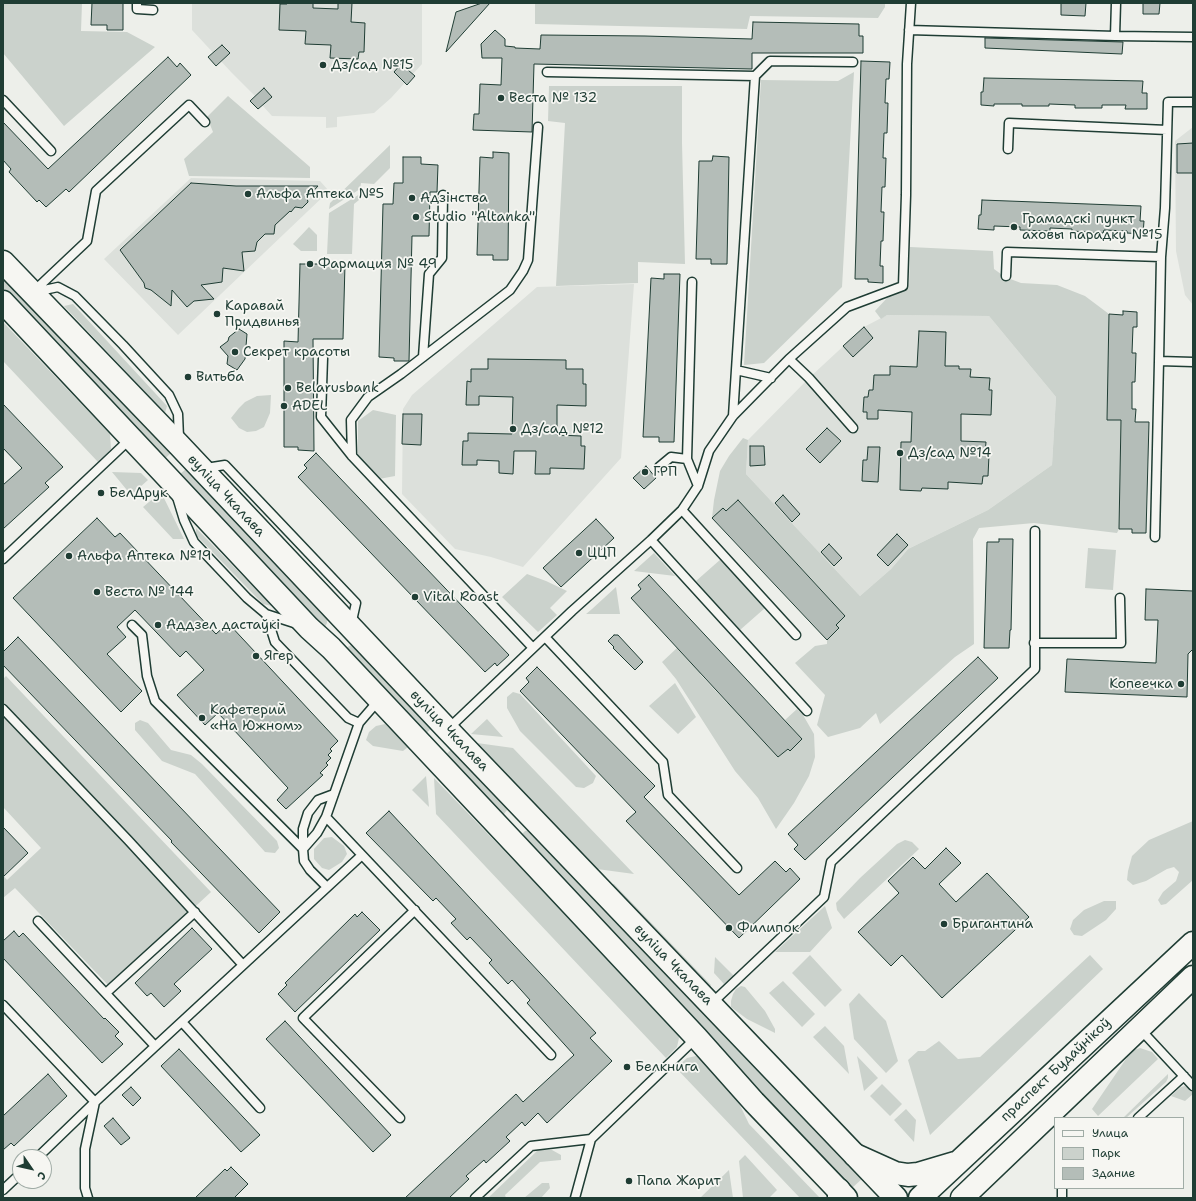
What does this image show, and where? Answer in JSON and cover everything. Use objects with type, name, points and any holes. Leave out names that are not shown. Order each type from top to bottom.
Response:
[{"type":"main road","name":"вуліца Чкалава","points":[[3,262],[896,1198]]},
{"type":"main road","points":[[3,302],[309,628],[330,648],[519,848],[697,1038],[754,1102],[841,1195]]},
{"type":"main road","points":[[330,648],[351,628]]},
{"type":"main road","points":[[489,817],[498,820],[508,816],[513,809],[512,797]]},
{"type":"main road","points":[[519,848],[516,843],[516,837],[520,827],[530,823],[540,826]]},
{"type":"main road","name":"праспект Будаўнікоў","points":[[920,1198],[1193,943]]},
{"type":"main road","name":"праспект Будаўнікоў","points":[[969,1194],[1193,977]]},
{"type":"main road","points":[[855,1155],[895,1173],[908,1175],[918,1174],[958,1162]]},
{"type":"lane","points":[[137,3],[137,9],[153,10]]},
{"type":"lane","points":[[448,730],[572,611],[682,510],[698,486],[709,450],[733,416],[789,359],[847,307],[903,286],[906,195],[907,64],[911,3]]},
{"type":"lane","points":[[1115,36],[1116,3]]},
{"type":"lane","points":[[909,30],[1193,37]]},
{"type":"lane","points":[[733,416],[755,76],[770,61],[853,62]]},
{"type":"lane","points":[[548,72],[755,76]]},
{"type":"lane","points":[[3,100],[52,151]]},
{"type":"lane","points":[[1155,537],[1161,257],[1165,208],[1168,102],[1193,102]]},
{"type":"lane","points":[[33,293],[87,241],[96,191],[189,104],[205,122]]},
{"type":"lane","points":[[1008,149],[1009,123],[1167,130]]},
{"type":"lane","points":[[352,456],[351,420],[368,397],[401,374],[510,290],[523,271],[528,260],[538,127]]},
{"type":"lane","points":[[423,356],[429,274],[442,258],[443,195]]},
{"type":"lane","points":[[1006,276],[1007,252],[1161,257]]},
{"type":"lane","points":[[692,282],[687,459],[698,486]]},
{"type":"lane","points":[[33,293],[58,287],[75,296],[123,345],[169,395],[178,414],[179,445]]},
{"type":"lane","points":[[324,358],[321,417],[352,456],[533,648]]},
{"type":"lane","points":[[789,359],[809,378],[853,428]]},
{"type":"lane","points":[[1159,361],[1193,362]]},
{"type":"lane","points":[[736,370],[770,378]]},
{"type":"lane","points":[[3,559],[131,438]]},
{"type":"lane","points":[[659,467],[671,457],[687,459]]},
{"type":"lane","points":[[173,483],[184,520],[194,542],[247,598],[266,614],[309,628]]},
{"type":"lane","points":[[682,510],[796,635]]},
{"type":"lane","points":[[711,1004],[824,897],[831,862],[1035,669],[1035,531]]},
{"type":"lane","points":[[651,540],[807,711]]},
{"type":"lane","points":[[1034,643],[1121,643],[1120,598]]},
{"type":"lane","points":[[266,614],[275,642],[348,718],[359,723]]},
{"type":"lane","points":[[132,625],[142,635],[147,676],[155,700],[303,849]]},
{"type":"lane","points":[[545,637],[663,762],[668,795],[737,868]]},
{"type":"lane","points":[[303,849],[317,833],[326,816],[359,723],[379,700]]},
{"type":"lane","points":[[3,709],[244,964]]},
{"type":"lane","points":[[327,887],[310,870],[304,861],[303,829],[308,813],[318,800],[334,794]]},
{"type":"lane","points":[[326,816],[551,1055]]},
{"type":"lane","points":[[303,829],[317,833]]},
{"type":"lane","points":[[46,1149],[155,1046],[362,855]]},
{"type":"lane","points":[[400,1118],[303,1018],[415,910]]},
{"type":"lane","points":[[106,993],[195,912]]},
{"type":"lane","points":[[38,921],[155,1046]]},
{"type":"lane","points":[[3,1005],[95,1102]]},
{"type":"lane","points":[[182,1022],[260,1108]]},
{"type":"lane","points":[[1139,1028],[1193,1086]]},
{"type":"lane","points":[[575,1198],[591,1139],[697,1038]]},
{"type":"lane","points":[[1139,1117],[1184,1076]]},
{"type":"lane","points":[[88,1198],[85,1188],[85,1149],[95,1102]]},
{"type":"lane","points":[[475,1198],[531,1146],[591,1139]]},
{"type":"lane","points":[[3,1190],[12,1182]]},
{"type":"shaded area","name":"Дз/сад №15","points":[[192,3],[422,3],[422,64],[391,98],[374,113],[337,117],[337,127],[326,128],[326,117],[272,116],[262,105],[258,109],[250,101],[255,96],[192,30]]},
{"type":"shaded area","points":[[1193,127],[1193,305],[1185,295],[1176,251],[1175,141]]},
{"type":"shaded area","points":[[191,178],[320,181],[329,191],[178,335],[104,259]]},
{"type":"shaded area","name":"Дз/сад №12","points":[[634,284],[621,458],[523,567],[491,557],[455,549],[402,494],[403,409],[412,395],[537,287]]},
{"type":"shaded area","name":"Дз/сад №14","points":[[887,315],[989,316],[1056,397],[1052,465],[988,510],[908,549],[891,569],[860,596],[746,474],[748,440],[809,378],[864,327]]},
{"type":"green space","points":[[3,3],[82,3],[81,31],[127,32],[155,47],[64,126],[3,53]]},
{"type":"green space","points":[[535,3],[885,3],[885,7],[878,18],[750,16],[747,29],[535,24]]},
{"type":"green space","points":[[854,72],[842,287],[764,363],[744,365],[761,80],[838,81]]},
{"type":"green space","points":[[549,86],[682,86],[685,264],[638,262],[638,283],[556,286],[565,123],[548,121]]},
{"type":"green space","points":[[228,96],[310,167],[310,178],[189,176],[184,159],[213,132],[207,117]]},
{"type":"green space","points":[[390,145],[390,168],[374,184],[361,183],[360,189],[329,209],[330,203]]},
{"type":"green space","points":[[360,194],[359,200],[354,204],[352,254],[327,254],[329,213]]},
{"type":"green space","points":[[309,227],[317,235],[317,251],[301,251],[293,244]]},
{"type":"green space","points":[[910,247],[993,251],[994,269],[1005,277],[1021,283],[1057,285],[1085,296],[1109,314],[1107,419],[1121,420],[1119,529],[1117,533],[1034,523],[979,528],[973,539],[974,644],[955,657],[880,724],[876,713],[860,728],[828,737],[817,725],[825,695],[795,663],[815,646],[827,644],[827,640],[839,629],[836,625],[845,616],[738,500],[726,511],[723,508],[712,518],[720,471],[743,438],[748,440],[746,474],[860,596],[891,569],[908,549],[988,510],[1052,465],[1056,397],[989,316],[887,315],[881,319],[875,311],[887,298],[909,288]]},
{"type":"green space","points":[[3,274],[171,453],[160,463],[3,298]]},
{"type":"green space","points":[[73,304],[167,406],[165,413],[64,306]]},
{"type":"green space","points":[[3,322],[110,434],[111,449],[98,462],[3,361]]},
{"type":"green space","points":[[271,395],[270,413],[264,427],[256,431],[247,432],[239,428],[231,418],[245,402],[257,396]]},
{"type":"green space","points":[[373,410],[396,415],[395,476],[379,479],[358,455],[358,421]]},
{"type":"green space","points":[[186,469],[327,618],[325,627],[322,629],[174,479]]},
{"type":"green space","points":[[112,472],[141,473],[148,480],[131,495]]},
{"type":"green space","points":[[161,492],[184,539],[173,539],[143,507]]},
{"type":"green space","points":[[196,528],[272,606],[263,604],[196,535]]},
{"type":"green space","points":[[1088,548],[1116,550],[1113,590],[1085,588]]},
{"type":"green space","points":[[654,553],[675,576],[634,571]]},
{"type":"green space","points":[[721,559],[765,608],[740,630],[696,581]]},
{"type":"green space","points":[[527,574],[567,591],[550,608],[557,615],[538,632],[502,597]]},
{"type":"green space","points":[[616,587],[620,614],[586,614],[592,609]]},
{"type":"green space","points":[[351,645],[357,648],[433,727],[421,738],[344,652],[346,648]]},
{"type":"green space","points":[[677,648],[692,664],[695,662],[703,671],[700,674],[727,703],[730,700],[737,712],[778,757],[788,749],[790,751],[802,739],[785,720],[797,709],[803,715],[814,734],[815,757],[809,776],[794,803],[776,829],[758,798],[735,771],[676,679],[662,662]]},
{"type":"green space","points":[[6,676],[211,892],[109,986],[15,888],[3,898],[3,875],[7,880],[41,848],[3,807],[3,679]]},
{"type":"green space","points":[[675,683],[696,717],[678,734],[649,706]]},
{"type":"green space","points":[[513,692],[520,694],[596,776],[593,783],[584,788],[576,787],[520,731],[507,708],[507,697]]},
{"type":"green space","points":[[487,719],[503,737],[471,734]]},
{"type":"green space","points":[[140,720],[148,723],[171,750],[191,755],[202,764],[277,841],[279,848],[275,853],[265,852],[195,774],[162,761],[135,730],[135,723]]},
{"type":"green space","points":[[385,724],[408,747],[403,751],[373,746],[366,740],[369,732],[376,726]]},
{"type":"green space","points":[[477,743],[513,748],[634,874],[597,869]]},
{"type":"green space","points":[[453,748],[507,804],[507,810],[504,814],[500,816],[441,759]]},
{"type":"green space","points":[[426,776],[429,807],[412,790]]},
{"type":"green space","points":[[434,778],[677,1030],[679,1038],[677,1047],[666,1058],[436,814]]},
{"type":"green space","points":[[1193,821],[1193,880],[1166,904],[1161,905],[1158,900],[1163,892],[1176,881],[1179,872],[1174,867],[1167,869],[1146,881],[1133,885],[1127,880],[1132,856],[1149,840]]},
{"type":"green space","points":[[530,830],[863,1178],[852,1188],[522,845],[521,835],[525,831]]},
{"type":"green space","points":[[332,837],[344,846],[347,854],[342,862],[329,870],[322,868],[314,859],[314,849],[324,838]]},
{"type":"green space","points":[[905,840],[912,842],[919,849],[844,919],[837,910],[836,903],[860,878],[897,844]]},
{"type":"green space","points":[[614,884],[711,985],[709,990],[609,886]]},
{"type":"green space","points":[[1104,901],[1116,901],[1116,909],[1106,920],[1082,936],[1074,935],[1070,929],[1073,920],[1084,910]]},
{"type":"green space","points":[[825,906],[832,928],[810,952],[775,952]]},
{"type":"green space","points":[[810,955],[842,990],[825,1007],[792,973]]},
{"type":"green space","points":[[1090,955],[1103,969],[930,1135],[908,1060],[918,1051],[925,1051],[939,1041],[958,1059],[980,1057]]},
{"type":"green space","points":[[715,957],[734,976],[724,984],[714,973]]},
{"type":"green space","points":[[783,981],[815,1014],[802,1027],[769,993]]},
{"type":"green space","points":[[741,986],[745,987],[765,1011],[775,1029],[775,1033],[747,1019],[731,1007],[733,994],[736,989]]},
{"type":"green space","points":[[859,993],[886,1021],[898,1061],[886,1073],[854,1039],[849,1004]]},
{"type":"green space","points":[[825,1026],[844,1046],[849,1074],[813,1037]]},
{"type":"green space","points":[[1140,1048],[1152,1052],[1158,1059],[1098,1116],[1092,1109],[1128,1056],[1134,1050]]},
{"type":"green space","points":[[696,1056],[707,1058],[737,1099],[749,1124],[820,1198],[800,1198],[676,1068],[687,1058]]},
{"type":"green space","points":[[857,1056],[878,1078],[864,1091]]},
{"type":"green space","points":[[1168,1074],[1166,1082],[1127,1117],[1124,1117]]},
{"type":"green space","points":[[882,1084],[902,1104],[890,1116],[870,1096]]},
{"type":"green space","points":[[1185,1086],[1193,1092],[1193,1094],[1185,1101],[1171,1096],[1181,1087]]},
{"type":"green space","points":[[906,1109],[916,1120],[914,1142],[894,1120]]},
{"type":"green space","points":[[538,1150],[552,1150],[561,1155],[561,1160],[540,1162],[505,1195],[506,1198],[488,1198]]},
{"type":"green space","points":[[745,1155],[777,1190],[769,1198],[743,1198],[739,1161]]},
{"type":"green space","points":[[729,1170],[733,1198],[700,1198]]},
{"type":"green space","points":[[542,1183],[549,1183],[550,1188],[541,1198],[524,1198]]},
{"type":"building","points":[[92,3],[123,3],[123,30],[107,30],[107,25],[91,25]]},
{"type":"building","points":[[313,3],[313,8],[338,9],[338,3],[352,3],[351,22],[365,23],[364,52],[359,52],[358,59],[330,58],[331,45],[305,44],[306,31],[279,30],[280,4]]},
{"type":"building","points":[[482,3],[490,3],[446,52],[456,12]]},
{"type":"building","points":[[1061,3],[1086,3],[1085,16],[1061,15]]},
{"type":"building","points":[[1143,3],[1160,3],[1159,14],[1143,14]]},
{"type":"building","points":[[753,22],[859,24],[859,36],[863,36],[863,53],[752,53],[752,69],[534,64],[532,132],[473,130],[474,114],[479,114],[480,84],[501,85],[502,58],[482,58],[481,44],[495,30],[505,39],[505,46],[540,49],[541,35],[752,39]]},
{"type":"building","points":[[985,38],[1123,42],[1122,54],[985,48]]},
{"type":"building","points":[[222,45],[230,53],[216,66],[208,57]]},
{"type":"building","points":[[168,57],[177,67],[180,63],[191,75],[69,192],[66,189],[46,207],[39,200],[37,202],[9,172],[11,169],[3,160],[3,122],[48,169]]},
{"type":"building","points":[[861,61],[890,62],[889,79],[886,79],[885,103],[888,103],[887,133],[884,133],[883,158],[886,158],[885,187],[882,187],[881,212],[884,212],[880,266],[883,266],[883,283],[868,282],[868,279],[855,279]]},
{"type":"building","points":[[401,64],[415,76],[407,85],[394,72]]},
{"type":"building","points":[[984,78],[1143,81],[1142,93],[1147,93],[1147,109],[1125,109],[1126,105],[1102,105],[1102,108],[1075,108],[1075,105],[1049,104],[1049,106],[1022,106],[1022,104],[994,104],[994,106],[981,105],[981,92],[983,92]]},
{"type":"building","points":[[264,88],[272,97],[258,109],[250,101]]},
{"type":"building","points":[[1193,143],[1193,173],[1177,173],[1177,144]]},
{"type":"building","points":[[493,152],[509,153],[508,260],[493,260],[493,255],[477,255],[480,157],[493,158]]},
{"type":"building","points":[[713,156],[729,157],[727,264],[711,264],[711,259],[696,259],[699,161],[712,161]]},
{"type":"building","points":[[403,157],[421,157],[421,164],[438,165],[437,192],[430,192],[429,236],[412,236],[409,361],[394,361],[394,358],[379,357],[383,204],[393,204],[394,183],[403,183]]},
{"type":"building","points":[[191,183],[236,186],[318,186],[307,198],[308,202],[302,208],[295,207],[275,225],[274,234],[265,234],[257,242],[255,251],[242,252],[244,271],[223,268],[222,282],[201,285],[214,299],[194,301],[187,307],[172,290],[171,306],[151,290],[145,288],[144,283],[120,250]]},
{"type":"building","points":[[982,200],[1141,206],[1140,221],[1144,221],[1143,234],[1127,233],[1127,231],[1104,230],[1103,233],[1050,228],[1050,231],[1020,230],[1020,227],[994,226],[994,230],[978,229]]},
{"type":"building","points":[[300,264],[345,264],[343,339],[313,339],[314,451],[298,450],[298,447],[284,447],[284,341],[298,342]]},
{"type":"building","points":[[664,274],[680,274],[674,442],[659,442],[659,437],[643,437],[651,278],[664,279]]},
{"type":"building","points":[[1123,311],[1137,312],[1137,327],[1133,327],[1132,353],[1136,353],[1135,382],[1132,382],[1132,409],[1136,409],[1135,422],[1149,422],[1146,533],[1132,533],[1132,529],[1119,529],[1121,420],[1107,420],[1109,314],[1123,315]]},
{"type":"building","points":[[864,327],[873,338],[853,357],[843,346]]},
{"type":"building","name":"Секрет красоты","points":[[239,329],[247,334],[245,359],[237,370],[227,364],[228,356],[220,347]]},
{"type":"building","points":[[919,331],[946,332],[945,366],[959,366],[959,369],[971,369],[970,377],[990,378],[989,390],[992,390],[991,415],[961,414],[961,441],[986,442],[985,454],[989,455],[988,476],[983,476],[982,484],[948,482],[948,489],[922,488],[921,491],[900,490],[901,442],[911,442],[912,412],[878,410],[878,419],[867,419],[867,412],[863,412],[864,397],[868,397],[869,390],[873,390],[874,375],[890,375],[890,366],[917,367]]},
{"type":"building","points":[[488,359],[566,360],[566,369],[583,369],[583,384],[586,384],[586,406],[557,405],[557,435],[581,436],[581,446],[585,446],[584,469],[550,468],[550,474],[535,474],[536,451],[514,451],[513,474],[499,473],[499,461],[477,460],[477,465],[462,465],[463,441],[468,441],[468,433],[512,434],[513,397],[479,396],[479,405],[466,405],[467,381],[471,382],[471,369],[488,369]]},
{"type":"building","points":[[3,404],[63,467],[45,483],[49,487],[3,529],[3,485],[22,468],[3,448]]},
{"type":"building","points":[[403,414],[422,414],[421,445],[402,444]]},
{"type":"building","points":[[827,428],[841,441],[820,463],[806,449]]},
{"type":"building","points":[[750,446],[764,446],[765,465],[750,466]]},
{"type":"building","points":[[868,447],[880,447],[878,482],[862,481],[863,460],[867,460]]},
{"type":"building","points":[[316,453],[509,655],[497,666],[495,663],[485,672],[298,477],[307,468],[304,465]]},
{"type":"building","name":"ГРП","points":[[646,466],[656,478],[644,489],[633,478]]},
{"type":"building","points":[[783,495],[800,514],[792,522],[775,503]]},
{"type":"building","points":[[738,500],[845,616],[836,625],[839,628],[827,640],[712,518],[723,508],[726,511]]},
{"type":"building","points":[[97,518],[115,537],[120,533],[216,634],[228,623],[338,741],[330,749],[332,751],[328,755],[331,758],[326,763],[328,765],[320,773],[323,775],[286,809],[277,800],[288,788],[218,713],[205,725],[177,695],[204,670],[186,651],[180,657],[135,610],[117,627],[126,637],[107,654],[142,691],[121,712],[13,598]]},
{"type":"building","name":"ЦЦП","points":[[596,519],[614,538],[561,587],[543,568]]},
{"type":"building","points":[[897,534],[908,545],[888,566],[877,555]]},
{"type":"building","points":[[999,539],[1013,539],[1011,630],[1009,648],[984,648],[987,542],[999,542]]},
{"type":"building","points":[[829,544],[842,558],[834,566],[821,552]]},
{"type":"building","points":[[649,575],[802,739],[790,751],[788,749],[778,757],[631,598],[641,589],[638,585]]},
{"type":"building","points":[[1146,589],[1193,591],[1193,649],[1188,654],[1187,697],[1065,692],[1067,659],[1156,663],[1158,620],[1145,620]]},
{"type":"building","points":[[614,635],[618,635],[643,662],[635,670],[608,641]]},
{"type":"building","points":[[18,637],[280,912],[259,933],[3,665],[3,652]]},
{"type":"building","points":[[978,657],[998,678],[805,860],[794,849],[798,845],[788,834]]},
{"type":"building","points":[[537,667],[655,786],[644,797],[739,895],[775,861],[786,872],[790,868],[800,879],[739,938],[626,821],[636,812],[520,691],[529,682],[526,678]]},
{"type":"building","points":[[389,811],[596,1033],[590,1038],[612,1061],[547,1123],[538,1113],[525,1126],[522,1122],[506,1137],[510,1141],[486,1163],[484,1160],[466,1176],[469,1179],[449,1198],[405,1198],[516,1094],[523,1102],[574,1055],[527,1003],[530,1000],[512,980],[508,984],[489,963],[492,960],[470,937],[467,940],[451,923],[456,919],[436,898],[433,901],[366,833]]},
{"type":"building","points":[[3,827],[28,853],[3,877]]},
{"type":"building","name":"Бригантина","points":[[946,848],[961,863],[939,884],[956,902],[987,873],[1029,917],[942,998],[902,955],[891,966],[858,932],[899,893],[888,881],[913,857],[925,869]]},
{"type":"building","points":[[362,912],[380,930],[295,1012],[278,994],[287,985],[285,983],[355,914],[357,917]]},
{"type":"building","points":[[192,928],[212,949],[174,984],[181,991],[164,1007],[151,993],[147,996],[135,983]]},
{"type":"building","points":[[14,931],[19,937],[23,933],[104,1019],[105,1018],[119,1032],[115,1036],[123,1044],[102,1063],[3,958],[3,941]]},
{"type":"building","points":[[285,1021],[391,1135],[373,1152],[266,1039]]},
{"type":"building","points":[[179,1049],[260,1135],[241,1152],[161,1066]]},
{"type":"building","points":[[48,1074],[67,1096],[14,1146],[11,1143],[3,1150],[3,1116]]},
{"type":"building","points":[[131,1087],[141,1098],[133,1106],[122,1095]]},
{"type":"building","points":[[113,1118],[130,1138],[121,1145],[104,1126]]},
{"type":"building","points":[[231,1167],[248,1184],[234,1198],[195,1198],[225,1169],[227,1171]]},
{"type":"place","name":"Дз/сад №15","points":[[323,65]]},
{"type":"place","name":"Веста № 132","points":[[501,98]]},
{"type":"place","name":"Альфа Аптека №5","points":[[248,194]]},
{"type":"place","name":"Адзінства","points":[[412,198]]},
{"type":"place","name":"Studio \"Altanka\"","points":[[416,217]]},
{"type":"place","name":"Грамадскі пункт аховы парадку №15","points":[[1014,227]]},
{"type":"place","name":"Фармация № 49","points":[[310,264]]},
{"type":"place","name":"Каравай Придвинья","points":[[217,314]]},
{"type":"place","name":"Секрет красоты","points":[[235,352]]},
{"type":"place","name":"Витьба","points":[[188,377]]},
{"type":"place","name":"Belarusbank","points":[[288,388]]},
{"type":"place","name":"ADEL","points":[[284,406]]},
{"type":"place","name":"Дз/сад №12","points":[[513,429]]},
{"type":"place","name":"Дз/сад №14","points":[[900,453]]},
{"type":"place","name":"ГРП","points":[[645,472]]},
{"type":"place","name":"БелДрук","points":[[101,493]]},
{"type":"place","name":"ЦЦП","points":[[579,553]]},
{"type":"place","name":"Альфа Аптека №19","points":[[69,556]]},
{"type":"place","name":"Веста № 144","points":[[97,592]]},
{"type":"place","name":"Vital Roast","points":[[415,597]]},
{"type":"place","name":"Аддзел дастаўкі","points":[[158,625]]},
{"type":"place","name":"Ягер","points":[[256,656]]},
{"type":"place","name":"Копеечка","points":[[1181,684]]},
{"type":"place","name":"Кафетерий «На Южном»","points":[[202,718]]},
{"type":"place","name":"Бригантина","points":[[944,924]]},
{"type":"place","name":"Филипок","points":[[729,928]]},
{"type":"place","name":"Белкнига","points":[[627,1067]]},
{"type":"place","name":"Папа Жарит","points":[[629,1181]]}]
